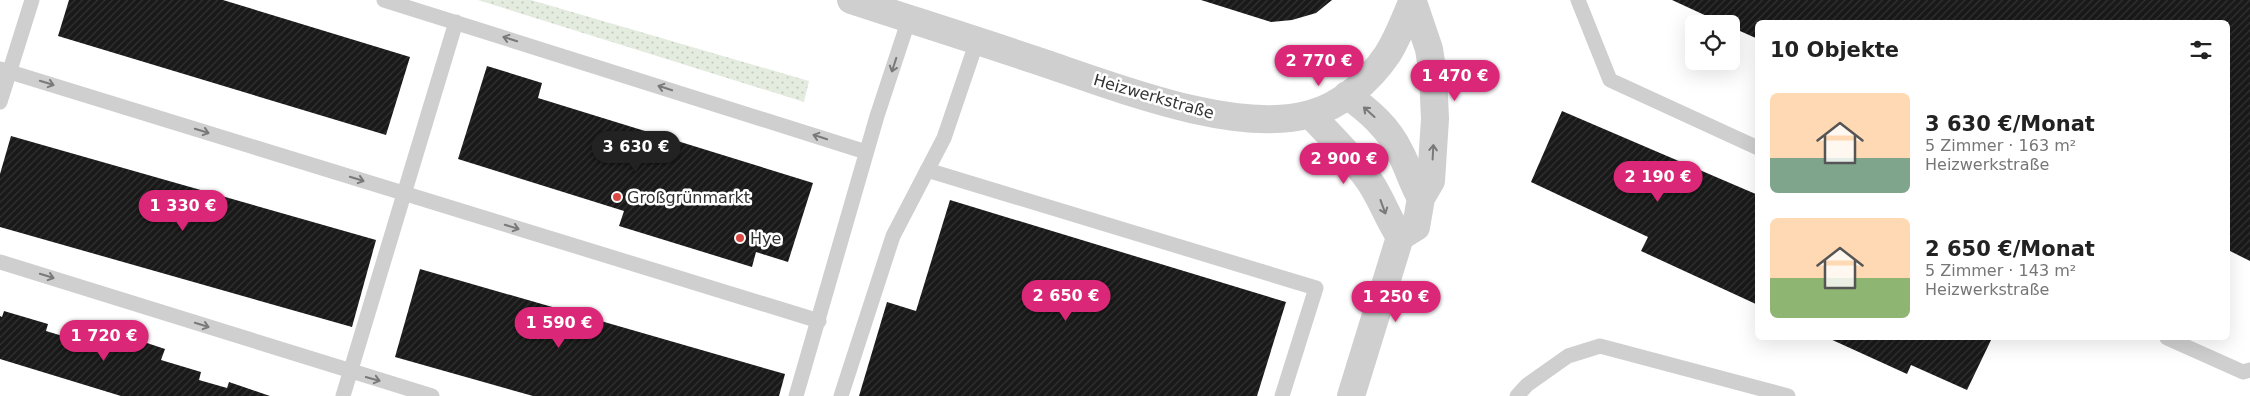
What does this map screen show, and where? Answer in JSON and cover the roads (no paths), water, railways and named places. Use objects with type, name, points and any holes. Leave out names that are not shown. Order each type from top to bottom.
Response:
[{"type":"street","name":"Heizwerkstraße","points":[[851,0],[1148,97],[1231,118],[1272,119],[1310,114],[1347,95],[1369,77],[1388,54],[1413,1]]},
{"type":"street","points":[[1351,396],[1400,237],[1416,227],[1421,198],[1432,181],[1435,119],[1433,75],[1429,50],[1413,1]]},
{"type":"street","points":[[1347,95],[1368,110],[1386,129],[1401,152],[1411,182],[1421,198]]},
{"type":"street","points":[[1310,114],[1369,180],[1379,197],[1386,216],[1400,237]]},
{"type":"lane","points":[[0,102],[5,70],[32,0]]},
{"type":"lane","points":[[384,0],[866,152]]},
{"type":"lane","points":[[1578,0],[1610,80],[1755,147]]},
{"type":"lane","points":[[796,396],[866,152],[909,18]]},
{"type":"lane","points":[[343,396],[456,22]]},
{"type":"lane","points":[[841,396],[893,236],[944,138],[977,40]]},
{"type":"lane","points":[[5,70],[819,320]]},
{"type":"lane","points":[[927,170],[1316,288],[1282,396]]},
{"type":"lane","points":[[0,262],[432,396]]},
{"type":"lane","points":[[2171,340],[2242,372],[2250,370]]},
{"type":"lane","points":[[1517,396],[1527,385],[1568,356],[1600,346],[1788,396]]},
{"type":"place","name":"Großgrünmarkt","points":[[617,197]]},
{"type":"place","name":"Hye","points":[[740,238]]}]
